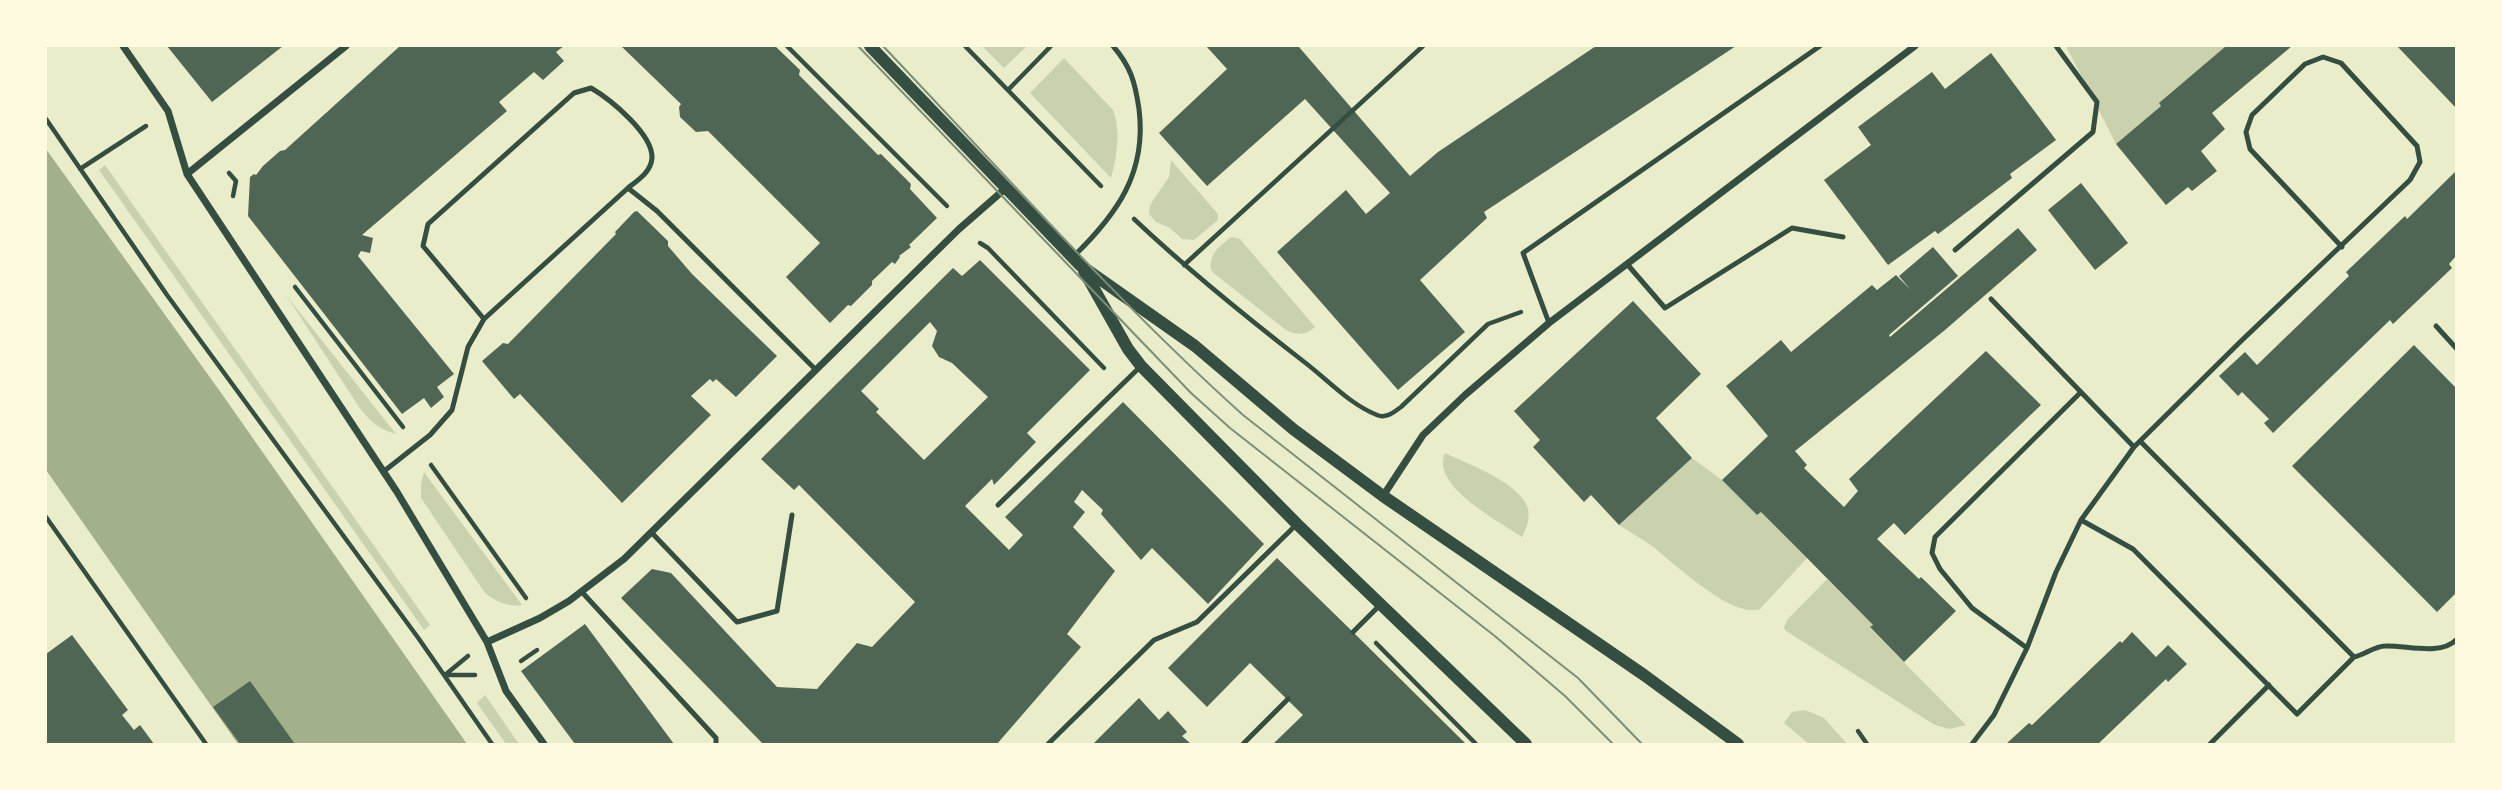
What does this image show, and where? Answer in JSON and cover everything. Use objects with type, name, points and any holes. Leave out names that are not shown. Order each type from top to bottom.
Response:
[{"type":"street","points":[[123,46],[169,111],[187,174],[383,472],[487,642],[506,691],[544,744]]},
{"type":"street","points":[[187,174],[346,46]]},
{"type":"street","points":[[870,46],[1076,261],[1195,346],[1293,429],[1383,496],[1644,675],[1738,744]]},
{"type":"street","points":[[1383,496],[1423,435],[1549,323],[1915,46]]},
{"type":"street","points":[[487,642],[540,618],[624,559],[959,229],[1006,188]]},
{"type":"street","points":[[1076,261],[1128,349],[1142,366],[1297,524],[1526,744]]},
{"type":"lane","points":[[1076,261],[1110,218],[1136,168],[1141,125],[1136,91],[1127,63],[1113,46]]},
{"type":"lane","points":[[1549,323],[1523,253],[1820,46]]},
{"type":"lane","points":[[1955,250],[2093,132],[2096,102],[2056,46]]},
{"type":"lane","points":[[1972,744],[1994,715],[2081,520],[2134,447],[2239,343],[2342,247],[2410,180],[2420,162],[2417,146],[2341,63],[2323,57],[2305,64],[2252,115],[2246,132],[2250,149],[2342,247]]},
{"type":"lane","points":[[383,472],[417,446],[452,410],[468,347],[484,319],[646,173],[652,159],[649,144],[610,100],[591,88],[574,93],[428,224],[423,246],[484,319]]},
{"type":"lane","points":[[628,188],[657,211],[816,370]]},
{"type":"lane","points":[[1627,264],[1665,308],[1792,228],[1843,237]]},
{"type":"lane","points":[[1991,299],[2134,447]]},
{"type":"lane","points":[[2436,326],[2456,348]]},
{"type":"lane","points":[[998,505],[1142,366]]},
{"type":"lane","points":[[2026,648],[1972,608],[1940,569],[1931,553],[1935,537],[2081,392]]},
{"type":"lane","points":[[2140,441],[2354,657]]},
{"type":"lane","points":[[651,532],[737,622],[777,611],[792,515]]},
{"type":"lane","points":[[2081,520],[2133,549],[2297,714],[2354,657],[2382,646],[2432,648],[2453,644],[2456,640]]},
{"type":"lane","points":[[1048,744],[1154,640],[1197,622],[1297,524]]},
{"type":"lane","points":[[581,591],[716,738],[716,744]]},
{"type":"lane","points":[[1353,632],[1381,604]]},
{"type":"lane","points":[[2210,744],[2269,685]]},
{"type":"lane","points":[[1243,744],[1288,699]]},
{"type":"path","points":[[965,46],[1118,204],[1184,265],[1352,400],[1380,416],[1390,415],[1401,407],[1488,324],[1542,304]]},
{"type":"path","points":[[1008,90],[1051,46]]},
{"type":"path","points":[[1184,265],[1423,46]]},
{"type":"path","points":[[80,169],[169,111]]},
{"type":"path","points":[[46,119],[167,295],[338,532],[419,639],[492,744]]},
{"type":"path","points":[[212,153],[236,181],[231,204]]},
{"type":"path","points":[[290,281],[417,446],[540,618],[556,636],[515,666]]},
{"type":"path","points":[[46,517],[206,744]]},
{"type":"path","points":[[1858,731],[1867,744]]},
{"type":"shaded area","points":[[982,46],[1027,46],[1004,68]]},
{"type":"shaded area","points":[[2066,46],[2226,46],[2116,144]]},
{"type":"shaded area","points":[[1064,58],[1113,110],[1117,126],[1117,144],[1111,178],[1030,93]]},
{"type":"shaded area","points":[[46,149],[467,744],[238,744],[46,470]]},
{"type":"shaded area","points":[[1171,160],[1218,214],[1218,220],[1194,240],[1182,239],[1170,228],[1156,222],[1149,214],[1150,205],[1169,177]]},
{"type":"shaded area","points":[[105,165],[430,625],[424,630],[99,170]]},
{"type":"shaded area","points":[[1231,237],[1240,239],[1315,327],[1301,334],[1286,330],[1211,270],[1213,255]]},
{"type":"shaded area","points":[[286,295],[396,434],[375,424],[359,407]]},
{"type":"shaded area","points":[[1445,453],[1503,481],[1522,497],[1529,514],[1522,537],[1457,490],[1447,478],[1443,465]]},
{"type":"shaded area","points":[[1692,458],[1722,480],[1757,515],[1761,512],[1807,558],[1760,609],[1748,610],[1719,598],[1652,546],[1619,525]]},
{"type":"shaded area","points":[[424,472],[522,605],[502,603],[485,593],[421,498]]},
{"type":"shaded area","points":[[1827,579],[1873,625],[1870,628],[1966,725],[1950,729],[1935,725],[1786,631],[1784,628],[1787,620]]},
{"type":"shaded area","points":[[485,695],[519,744],[506,744],[477,703]]},
{"type":"shaded area","points":[[1805,710],[1824,718],[1847,744],[1809,744],[1784,723],[1792,712]]},
{"type":"building","points":[[167,46],[283,46],[212,102]]},
{"type":"building","points":[[400,46],[564,46],[556,52],[564,61],[543,80],[534,72],[499,102],[507,111],[362,235],[373,238],[370,253],[361,251],[358,256],[454,374],[437,387],[444,397],[431,408],[424,398],[402,414],[248,216],[250,177],[256,175],[280,151],[285,150]]},
{"type":"building","points":[[621,46],[775,46],[800,70],[799,75],[878,155],[881,154],[911,184],[910,189],[937,218],[909,245],[911,247],[899,256],[895,264],[892,262],[851,306],[848,305],[830,323],[786,277],[820,243],[708,131],[696,132],[680,117],[681,104]]},
{"type":"building","points":[[1206,46],[1301,46],[1299,47],[1410,176],[1438,152],[1596,46],[1736,46],[1484,212],[1487,218],[1420,280],[1465,332],[1398,390],[1277,252],[1346,190],[1366,214],[1390,193],[1305,99],[1207,186],[1159,133],[1227,69]]},
{"type":"building","points":[[2226,46],[2292,46],[2212,113],[2225,129],[2201,151],[2217,171],[2192,191],[2188,187],[2166,205],[2116,144]]},
{"type":"building","points":[[2397,46],[2456,46],[2456,108]]},
{"type":"building","points":[[1991,53],[2056,140],[2010,174],[2012,178],[1938,234],[1935,231],[1888,265],[1824,180],[1871,145],[1858,127],[1932,72],[1945,89]]},
{"type":"building","points":[[2456,171],[2456,256],[2449,264],[2452,268],[2393,324],[2390,320],[2273,433],[2264,423],[2269,419],[2242,392],[2238,396],[2219,376],[2245,352],[2257,365],[2349,276],[2346,272],[2405,216],[2407,219]]},
{"type":"building","points":[[2081,183],[2128,243],[2095,270],[2048,210]]},
{"type":"building","points":[[637,211],[668,241],[668,246],[692,274],[777,356],[736,397],[716,379],[713,382],[710,379],[691,396],[711,415],[622,503],[520,394],[514,399],[482,361],[503,343],[508,344]]},
{"type":"building","points":[[2018,228],[2037,250],[1945,330],[1795,451],[1807,465],[1804,468],[1844,507],[1858,491],[1849,479],[1986,351],[2041,405],[1905,535],[1894,523],[1877,539],[1956,611],[1904,662],[1870,627],[1873,625],[1761,512],[1757,515],[1722,480],[1768,436],[1726,386],[1781,340],[1791,352],[1872,285],[1877,290],[1896,275],[1910,289],[1899,276],[1933,247],[1958,276],[1889,335],[1890,337]]},
{"type":"building","points":[[980,260],[1090,370],[1027,433],[1036,442],[994,485],[992,479],[965,506],[1009,550],[1023,535],[1005,517],[1123,402],[1264,544],[1208,604],[1152,548],[1141,560],[1101,514],[1103,510],[1082,490],[1074,502],[1085,512],[1073,527],[1115,571],[1067,634],[1081,647],[997,744],[763,744],[621,598],[652,569],[671,573],[777,687],[817,689],[857,643],[872,647],[915,602],[799,485],[794,490],[761,459],[953,268],[962,276]],"holes":[[[930,322],[937,331],[932,346],[939,357],[952,363],[988,397],[924,460],[876,412],[879,409],[861,391]]]},
{"type":"building","points":[[1633,301],[1701,374],[1656,418],[1692,458],[1619,525],[1591,495],[1584,502],[1533,447],[1540,440],[1514,411]]},
{"type":"building","points":[[2414,345],[2456,388],[2456,593],[2437,612],[2292,466]]},
{"type":"building","points":[[1277,558],[1466,744],[1273,744],[1303,715],[1250,663],[1207,707],[1168,668]]},
{"type":"building","points":[[585,624],[674,744],[575,744],[521,671]]},
{"type":"building","points":[[2132,632],[2156,657],[2168,645],[2187,664],[2168,682],[2166,679],[2098,744],[2006,744],[2029,723],[2032,725]]},
{"type":"building","points":[[72,635],[128,710],[122,715],[134,730],[140,725],[154,744],[46,744],[46,654]]},
{"type":"building","points":[[250,681],[295,744],[240,744],[213,707]]},
{"type":"building","points":[[1139,698],[1159,720],[1168,711],[1187,732],[1182,736],[1191,744],[1093,744]]},
{"type":"tram line","points":[[858,46],[1191,393],[1230,428],[1496,637],[1565,696],[1613,744]]},
{"type":"tram line","points":[[883,46],[1059,234],[1149,326],[1243,415],[1578,678],[1642,744]]}]
